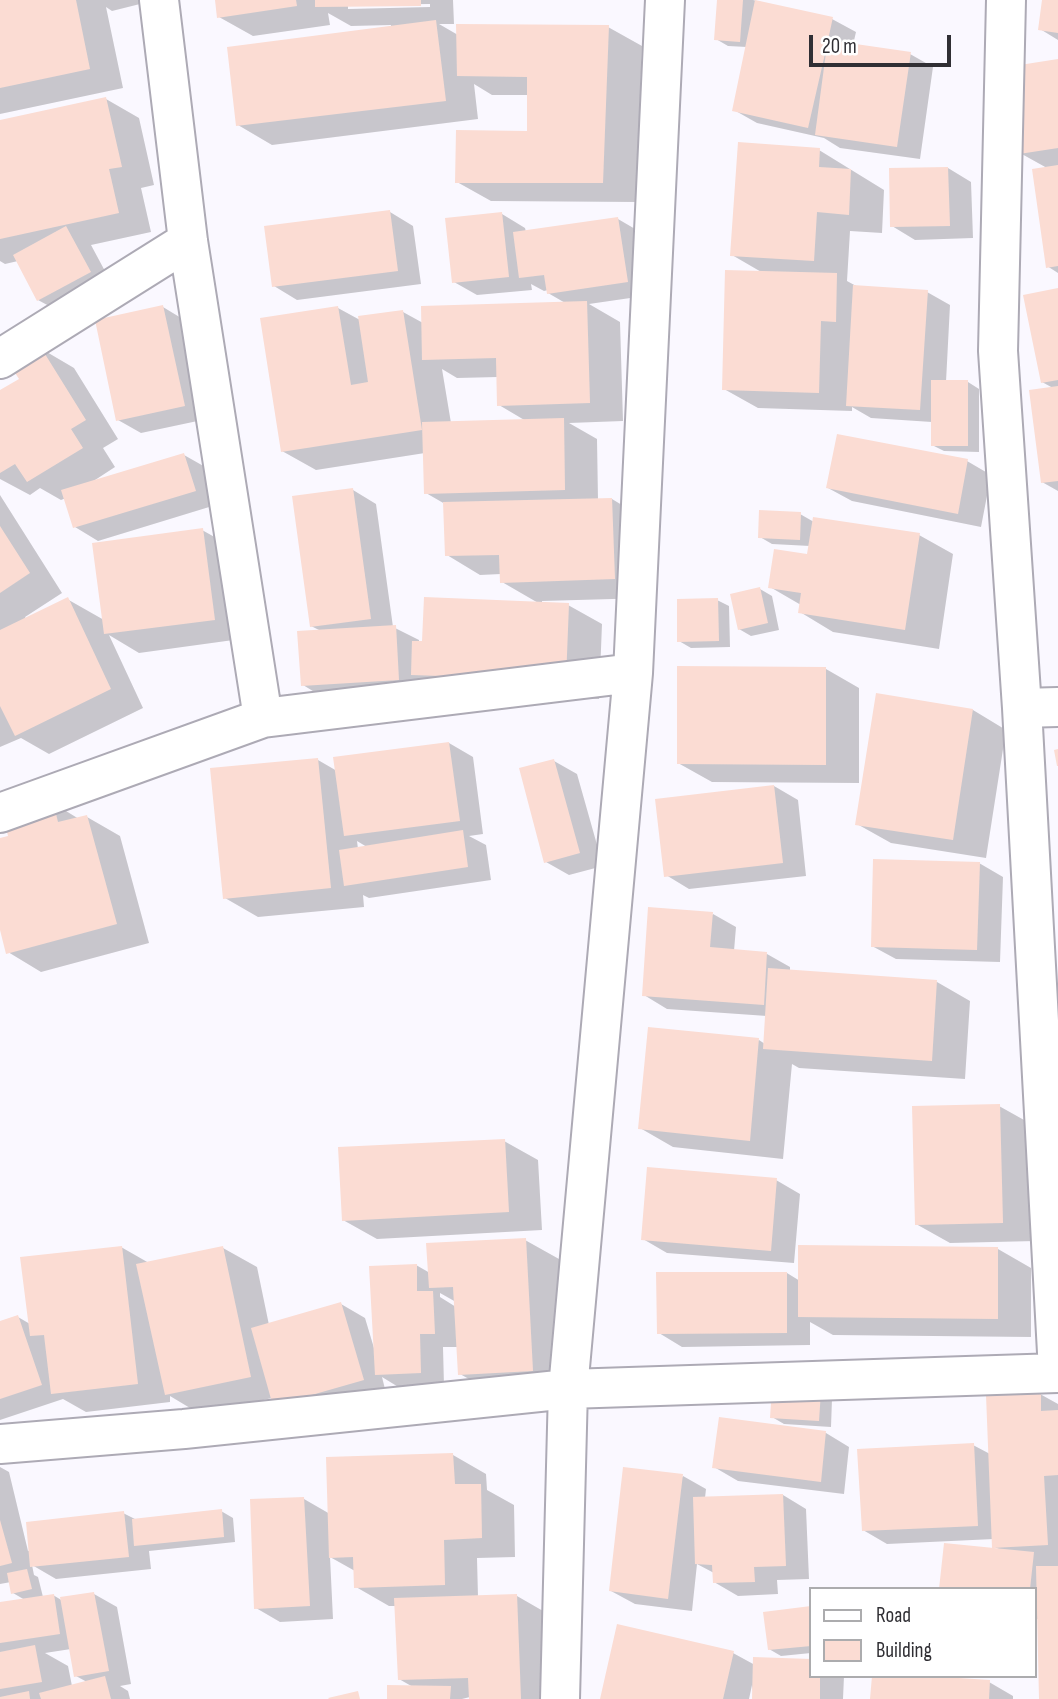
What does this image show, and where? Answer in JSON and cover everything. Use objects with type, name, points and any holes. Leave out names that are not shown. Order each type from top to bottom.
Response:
[{"type":"street","points":[[159,0],[188,240],[263,718]]},
{"type":"street","points":[[560,1699],[568,1389],[632,673],[665,0]]},
{"type":"street","points":[[0,1444],[184,1429],[568,1389],[1058,1372],[1040,708],[998,351],[1006,0]]},
{"type":"street","points":[[0,359],[188,240]]},
{"type":"street","points":[[0,813],[263,718],[632,673]]},
{"type":"building","points":[[0,0],[76,0],[90,69],[0,88]]},
{"type":"building","points":[[215,0],[296,0],[297,6],[217,18]]},
{"type":"building","points":[[315,0],[421,0],[421,6],[315,7]]},
{"type":"building","points":[[717,0],[743,0],[740,42],[714,40]]},
{"type":"building","points":[[755,0],[833,17],[828,40],[911,52],[897,147],[815,135],[827,45],[808,128],[732,111]]},
{"type":"building","points":[[1042,0],[1058,0],[1058,33],[1038,30]]},
{"type":"building","points":[[436,20],[446,101],[236,126],[227,47]]},
{"type":"building","points":[[456,24],[609,25],[603,183],[455,183],[456,130],[527,131],[527,77],[457,76]]},
{"type":"building","points":[[1058,59],[1058,148],[1019,154],[1007,67]]},
{"type":"building","points":[[106,97],[122,167],[109,169],[119,213],[0,239],[0,120]]},
{"type":"building","points":[[738,142],[820,148],[819,167],[851,169],[849,215],[817,212],[814,261],[730,256]]},
{"type":"building","points":[[1058,165],[1058,266],[1046,268],[1032,169]]},
{"type":"building","points":[[948,167],[950,226],[890,227],[889,168]]},
{"type":"building","points":[[390,210],[398,271],[272,287],[264,226]]},
{"type":"building","points":[[502,212],[509,277],[452,283],[445,218]]},
{"type":"building","points":[[618,217],[628,282],[547,294],[544,275],[519,278],[513,232]]},
{"type":"building","points":[[66,226],[91,272],[37,301],[13,255]]},
{"type":"building","points":[[725,270],[837,273],[836,322],[821,321],[819,393],[722,390]]},
{"type":"building","points":[[853,285],[928,290],[920,410],[846,406]]},
{"type":"building","points":[[1058,288],[1058,380],[1041,383],[1023,295]]},
{"type":"building","points":[[587,301],[590,403],[497,406],[496,358],[422,360],[421,306]]},
{"type":"building","points":[[163,305],[185,406],[116,421],[95,320]]},
{"type":"building","points":[[338,306],[351,385],[368,382],[358,316],[403,310],[422,430],[281,452],[260,318]]},
{"type":"building","points":[[40,346],[86,420],[71,429],[83,448],[27,482],[15,464],[0,473],[0,390],[19,379],[10,365]]},
{"type":"building","points":[[931,380],[968,380],[968,446],[931,446]]},
{"type":"building","points":[[1058,386],[1058,481],[1041,483],[1029,390]]},
{"type":"building","points":[[564,418],[565,490],[424,494],[422,422]]},
{"type":"building","points":[[837,434],[968,459],[958,514],[826,488]]},
{"type":"building","points":[[184,453],[196,491],[73,528],[61,490]]},
{"type":"building","points":[[353,488],[371,619],[310,627],[292,496]]},
{"type":"building","points":[[612,498],[615,579],[500,583],[499,555],[445,556],[443,502]]},
{"type":"building","points":[[759,510],[801,512],[800,540],[758,538]]},
{"type":"building","points":[[813,517],[920,533],[905,630],[798,613],[801,593],[768,588],[774,549],[807,554]]},
{"type":"building","points":[[0,526],[30,573],[0,593]]},
{"type":"building","points":[[203,528],[215,620],[104,634],[92,543]]},
{"type":"building","points":[[760,587],[768,623],[738,630],[730,594]]},
{"type":"building","points":[[68,597],[111,689],[15,736],[0,706],[0,630]]},
{"type":"building","points":[[424,597],[569,603],[566,680],[411,675],[412,641],[422,641]]},
{"type":"building","points":[[718,598],[719,641],[677,642],[677,599]]},
{"type":"building","points":[[396,625],[399,680],[301,686],[297,631]]},
{"type":"building","points":[[677,666],[826,667],[826,765],[677,764]]},
{"type":"building","points":[[876,693],[973,709],[953,840],[855,825]]},
{"type":"building","points":[[449,742],[460,821],[344,836],[333,757]]},
{"type":"building","points":[[1058,749],[1058,766],[1057,766],[1054,750]]},
{"type":"building","points":[[318,758],[331,888],[223,899],[210,768]]},
{"type":"building","points":[[554,759],[580,853],[544,863],[519,768]]},
{"type":"building","points":[[774,785],[783,863],[664,877],[655,799]]},
{"type":"building","points":[[53,802],[58,822],[87,815],[117,924],[6,954],[0,930],[0,838],[8,836],[3,815]]},
{"type":"building","points":[[463,830],[468,867],[344,886],[339,850]]},
{"type":"building","points":[[873,859],[980,862],[977,950],[871,947]]},
{"type":"building","points":[[648,907],[713,912],[710,947],[767,952],[764,1005],[642,996]]},
{"type":"building","points":[[768,968],[937,980],[932,1061],[763,1049]]},
{"type":"building","points":[[648,1027],[759,1038],[750,1141],[638,1129]]},
{"type":"building","points":[[1000,1104],[1003,1223],[915,1225],[912,1106]]},
{"type":"building","points":[[505,1139],[509,1212],[342,1221],[338,1147]]},
{"type":"building","points":[[647,1167],[777,1178],[771,1251],[641,1240]]},
{"type":"building","points":[[526,1238],[533,1371],[458,1375],[453,1287],[429,1288],[426,1243]]},
{"type":"building","points":[[798,1245],[998,1247],[998,1319],[798,1317]]},
{"type":"building","points":[[122,1246],[138,1384],[51,1394],[44,1335],[30,1336],[20,1257]]},
{"type":"building","points":[[223,1246],[251,1377],[165,1395],[136,1264]]},
{"type":"building","points":[[417,1264],[417,1291],[433,1291],[435,1334],[420,1334],[421,1373],[375,1375],[369,1266]]},
{"type":"building","points":[[656,1272],[787,1272],[787,1333],[657,1334]]},
{"type":"building","points":[[341,1302],[364,1380],[273,1406],[251,1328]]},
{"type":"building","points":[[18,1315],[42,1385],[0,1399],[0,1321]]},
{"type":"building","points":[[772,1387],[821,1391],[819,1421],[770,1418]]},
{"type":"building","points":[[1041,1392],[1041,1411],[1058,1410],[1058,1475],[1044,1476],[1048,1545],[992,1548],[986,1395]]},
{"type":"building","points":[[719,1417],[826,1431],[821,1482],[712,1468]]},
{"type":"building","points":[[974,1443],[978,1526],[862,1531],[857,1449]]},
{"type":"building","points":[[453,1453],[455,1484],[481,1484],[482,1538],[444,1540],[445,1585],[354,1588],[353,1557],[329,1558],[326,1457]]},
{"type":"building","points":[[623,1467],[683,1474],[668,1599],[609,1591]]},
{"type":"building","points":[[783,1494],[786,1566],[754,1567],[755,1582],[713,1583],[712,1565],[695,1564],[693,1497]]},
{"type":"building","points":[[304,1497],[310,1606],[254,1609],[250,1499]]},
{"type":"building","points":[[222,1509],[224,1537],[134,1546],[132,1519]]},
{"type":"building","points":[[124,1511],[129,1557],[30,1567],[26,1522]]},
{"type":"building","points":[[0,1520],[12,1563],[0,1566]]},
{"type":"building","points":[[944,1543],[1034,1552],[1030,1587],[939,1587]]},
{"type":"building","points":[[1036,1566],[1058,1566],[1058,1699],[1039,1699]]},
{"type":"building","points":[[27,1569],[32,1589],[11,1594],[7,1573]]},
{"type":"building","points":[[94,1592],[109,1671],[74,1677],[60,1597]]},
{"type":"building","points":[[54,1594],[60,1634],[0,1643],[0,1602]]},
{"type":"building","points":[[517,1594],[521,1699],[469,1699],[468,1678],[398,1680],[394,1598]]},
{"type":"building","points":[[810,1606],[810,1646],[768,1650],[763,1612]]},
{"type":"building","points":[[617,1624],[734,1651],[723,1699],[600,1699]]},
{"type":"building","points":[[35,1645],[42,1682],[0,1689],[0,1652]]},
{"type":"building","points":[[753,1657],[810,1659],[810,1678],[820,1678],[820,1699],[752,1699]]},
{"type":"building","points":[[105,1676],[111,1699],[41,1699],[39,1693]]},
{"type":"building","points":[[872,1678],[990,1680],[989,1699],[870,1699]]},
{"type":"building","points":[[387,1685],[451,1686],[450,1699],[387,1699]]},
{"type":"building","points":[[29,1691],[30,1699],[0,1699],[0,1697]]},
{"type":"building","points":[[358,1691],[360,1699],[328,1698]]}]
